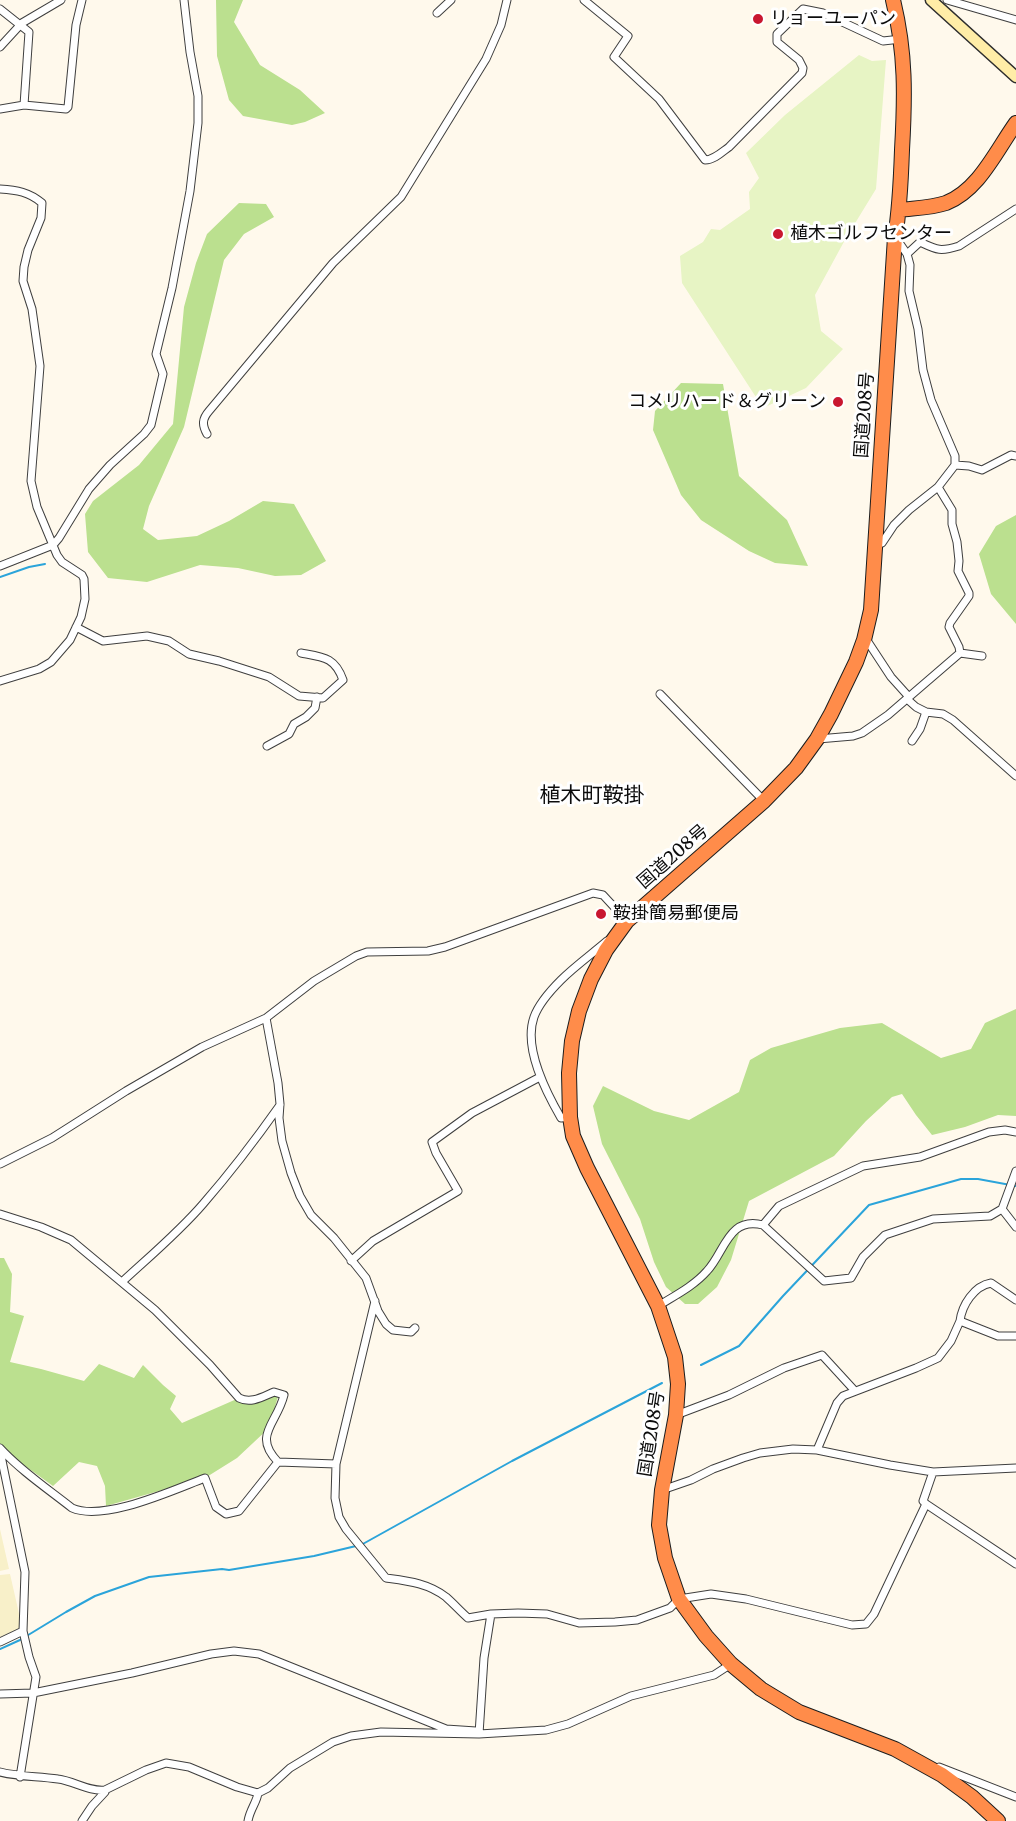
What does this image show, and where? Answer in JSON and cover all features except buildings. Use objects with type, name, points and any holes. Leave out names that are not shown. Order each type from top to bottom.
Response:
[{"type":"highway","name":"国道208号","points":[[893,0],[901,39],[906,93],[871,610],[864,640],[831,714],[817,739],[795,768],[764,801],[627,921],[606,950],[591,979],[579,1011],[572,1041],[569,1073],[570,1117],[573,1136],[658,1306],[675,1357],[678,1384],[676,1415],[662,1490],[659,1526],[665,1558],[680,1599],[706,1636],[730,1664],[760,1689],[799,1712],[895,1749],[942,1775],[972,1797],[998,1821]]},
{"type":"highway","points":[[899,210],[944,203],[957,198],[980,176],[1016,123]]},
{"type":"street","points":[[0,109],[24,105],[66,109],[68,107],[76,25],[82,0]]},
{"type":"street","points":[[0,566],[52,545],[59,538],[89,489],[151,425],[163,375],[156,354],[172,288],[184,223],[198,123],[198,96],[184,0]]},
{"type":"street","points":[[437,13],[451,0]]},
{"type":"street","points":[[207,434],[203,421],[209,411],[333,263],[401,197],[486,59],[501,25],[507,0]]},
{"type":"street","points":[[584,0],[628,36],[614,57],[659,99],[708,161],[729,147],[802,73],[803,68],[799,60],[777,42],[777,34],[803,9],[823,13],[883,41],[901,39]]},
{"type":"street","points":[[931,0],[1016,78]]},
{"type":"street","points":[[947,0],[1016,20]]},
{"type":"street","points":[[0,47],[20,24],[57,1]]},
{"type":"street","points":[[0,9],[29,32],[24,105]]},
{"type":"street","points":[[0,189],[22,191],[33,195],[42,203],[41,218],[28,250],[23,281],[32,309],[40,366],[31,481],[37,507],[52,545],[62,562],[84,579],[85,599],[81,617],[70,639],[51,662],[39,669],[0,681]]},
{"type":"street","points":[[907,254],[920,242],[934,249],[948,250],[959,246],[1016,209]]},
{"type":"street","points":[[874,546],[882,543],[894,525],[938,487],[956,465],[955,456],[931,400],[923,370],[918,329],[909,291],[907,254],[896,237]]},
{"type":"street","points":[[956,465],[982,470],[1011,454],[1016,456]]},
{"type":"street","points":[[938,487],[952,510],[952,524],[959,561],[958,571],[969,593],[949,627],[960,654]]},
{"type":"street","points":[[76,627],[104,640],[147,636],[169,641],[189,654],[269,677],[299,696],[323,698],[343,680],[338,667],[324,657],[302,653]]},
{"type":"street","points":[[864,640],[868,642],[891,677],[916,707],[926,712],[944,714],[953,720],[1016,776]]},
{"type":"street","points":[[817,739],[862,733],[888,715],[960,654],[982,656]]},
{"type":"street","points":[[660,694],[764,801]]},
{"type":"street","points":[[267,746],[289,735],[294,724],[315,708],[317,697]]},
{"type":"street","points":[[912,741],[920,729],[926,712]]},
{"type":"street","points":[[0,1164],[52,1138],[114,1098],[202,1047],[266,1018],[314,981],[356,956],[367,952],[428,951],[445,947],[593,893],[603,896],[627,921],[559,982],[544,999],[534,1018],[532,1032],[535,1059],[547,1093],[561,1118],[570,1117]]},
{"type":"street","points":[[266,1018],[278,1083],[282,1141],[300,1196],[311,1215],[334,1238],[366,1278],[378,1311],[386,1324],[393,1330],[411,1332],[415,1328]]},
{"type":"street","points":[[351,1261],[373,1240],[458,1191],[432,1142],[472,1113],[540,1077]]},
{"type":"street","points":[[122,1282],[202,1205],[260,1133],[280,1104]]},
{"type":"street","points":[[763,1225],[779,1206],[863,1166],[920,1157],[989,1132],[1016,1131]]},
{"type":"street","points":[[658,1306],[708,1271],[732,1232],[745,1225],[754,1223],[763,1225],[824,1281],[851,1278],[863,1257],[885,1235],[933,1219],[990,1216],[1002,1209],[1016,1171]]},
{"type":"street","points":[[1002,1209],[1016,1227]]},
{"type":"street","points":[[0,1214],[41,1227],[71,1240],[155,1310],[210,1365],[239,1398],[245,1401],[257,1400],[274,1392],[284,1395],[266,1438],[269,1452],[278,1462],[336,1464]]},
{"type":"street","points":[[817,1450],[837,1402],[843,1396],[938,1358],[951,1341],[960,1321],[961,1309],[984,1284],[991,1283],[1016,1300]]},
{"type":"street","points":[[375,1301],[336,1464],[335,1498],[339,1517],[386,1578],[417,1582],[436,1590],[468,1618],[490,1614],[547,1614],[579,1623],[637,1620],[670,1608],[680,1599],[711,1594],[746,1599],[852,1625],[866,1624],[874,1614],[926,1504]]},
{"type":"street","points":[[960,1321],[998,1336],[1016,1336]]},
{"type":"street","points":[[676,1415],[729,1395],[784,1368],[822,1356],[855,1391]]},
{"type":"street","points":[[0,1449],[72,1508],[80,1511],[133,1505],[205,1478],[216,1506],[226,1514],[233,1514],[239,1511],[278,1462]]},
{"type":"street","points":[[0,1449],[24,1572],[23,1631],[36,1677],[20,1777]]},
{"type":"street","points":[[662,1490],[760,1453],[792,1449],[817,1450],[933,1472],[1016,1468]]},
{"type":"street","points":[[933,1472],[923,1501],[1016,1564]]},
{"type":"street","points":[[479,1733],[484,1658],[490,1614]]},
{"type":"street","points":[[0,1641],[23,1631]]},
{"type":"street","points":[[0,1694],[33,1693],[234,1651],[259,1654],[446,1729],[479,1733]]},
{"type":"street","points":[[0,1772],[20,1777],[59,1779],[98,1791],[166,1763],[189,1767],[258,1793],[268,1788],[290,1768],[333,1742],[351,1736],[381,1732],[479,1733],[546,1730],[568,1724],[631,1696],[714,1675],[730,1664]]},
{"type":"street","points":[[895,1749],[1016,1797]]},
{"type":"street","points":[[82,1821],[105,1790]]},
{"type":"street","points":[[248,1821],[250,1810],[258,1793]]},
{"type":"shaded area","points":[[0,1529],[9,1569],[0,1571]]},
{"type":"shaded area","points":[[10,1574],[23,1631],[20,1628],[0,1637],[0,1575]]},
{"type":"green space","points":[[216,0],[243,0],[234,22],[260,65],[300,90],[325,113],[292,125],[243,116],[229,100],[217,56]]},
{"type":"green space","name":"植木ゴルフセンター","points":[[859,55],[872,61],[886,60],[876,189],[815,295],[821,331],[843,349],[806,388],[763,408],[682,283],[680,256],[703,242],[711,229],[720,230],[750,209],[749,192],[759,178],[746,153],[785,115]]},
{"type":"green space","points":[[239,203],[266,204],[274,217],[244,234],[224,260],[184,427],[149,506],[143,529],[158,540],[197,536],[263,501],[294,504],[326,561],[301,575],[275,576],[238,568],[200,565],[147,582],[108,578],[88,552],[85,514],[93,501],[139,465],[173,424],[184,307],[196,263],[207,234]]},
{"type":"green space","points":[[681,383],[723,384],[739,476],[787,520],[808,566],[775,563],[749,551],[701,520],[681,495],[653,430],[655,411]]},
{"type":"green space","points":[[1016,515],[1016,624],[991,594],[979,554],[996,526]]},
{"type":"green space","points":[[1016,1009],[1016,1116],[998,1115],[965,1127],[932,1135],[902,1094],[892,1097],[834,1156],[749,1201],[731,1260],[717,1287],[698,1304],[685,1304],[666,1287],[654,1262],[640,1219],[602,1144],[593,1106],[603,1086],[654,1111],[689,1120],[739,1092],[750,1060],[771,1048],[840,1028],[882,1023],[941,1058],[971,1049],[985,1023]]},
{"type":"green space","points":[[0,1258],[4,1258],[12,1274],[10,1312],[24,1316],[10,1362],[84,1381],[99,1364],[134,1378],[143,1365],[176,1396],[170,1409],[182,1423],[239,1398],[279,1393],[269,1428],[237,1458],[205,1478],[106,1506],[105,1486],[97,1466],[79,1462],[53,1486],[0,1448]]},
{"type":"waterway","points":[[0,577],[45,564]]},
{"type":"waterway","points":[[701,1365],[739,1346],[869,1205],[961,1179],[978,1179],[1016,1186]]},
{"type":"waterway","points":[[361,1545],[512,1461],[662,1383]]},
{"type":"waterway","points":[[0,1649],[20,1640],[95,1596],[149,1577],[229,1570],[314,1556],[356,1546]]},
{"type":"place","name":"リョーユーパン","points":[[758,19]]},
{"type":"place","name":"植木ゴルフセンター","points":[[778,234]]},
{"type":"place","name":"コメリハード＆グリーン","points":[[838,402]]},
{"type":"place","name":"鞍掛簡易郵便局","points":[[601,914]]},
{"type":"district","name":"植木町鞍掛","points":[[592,796]]}]
